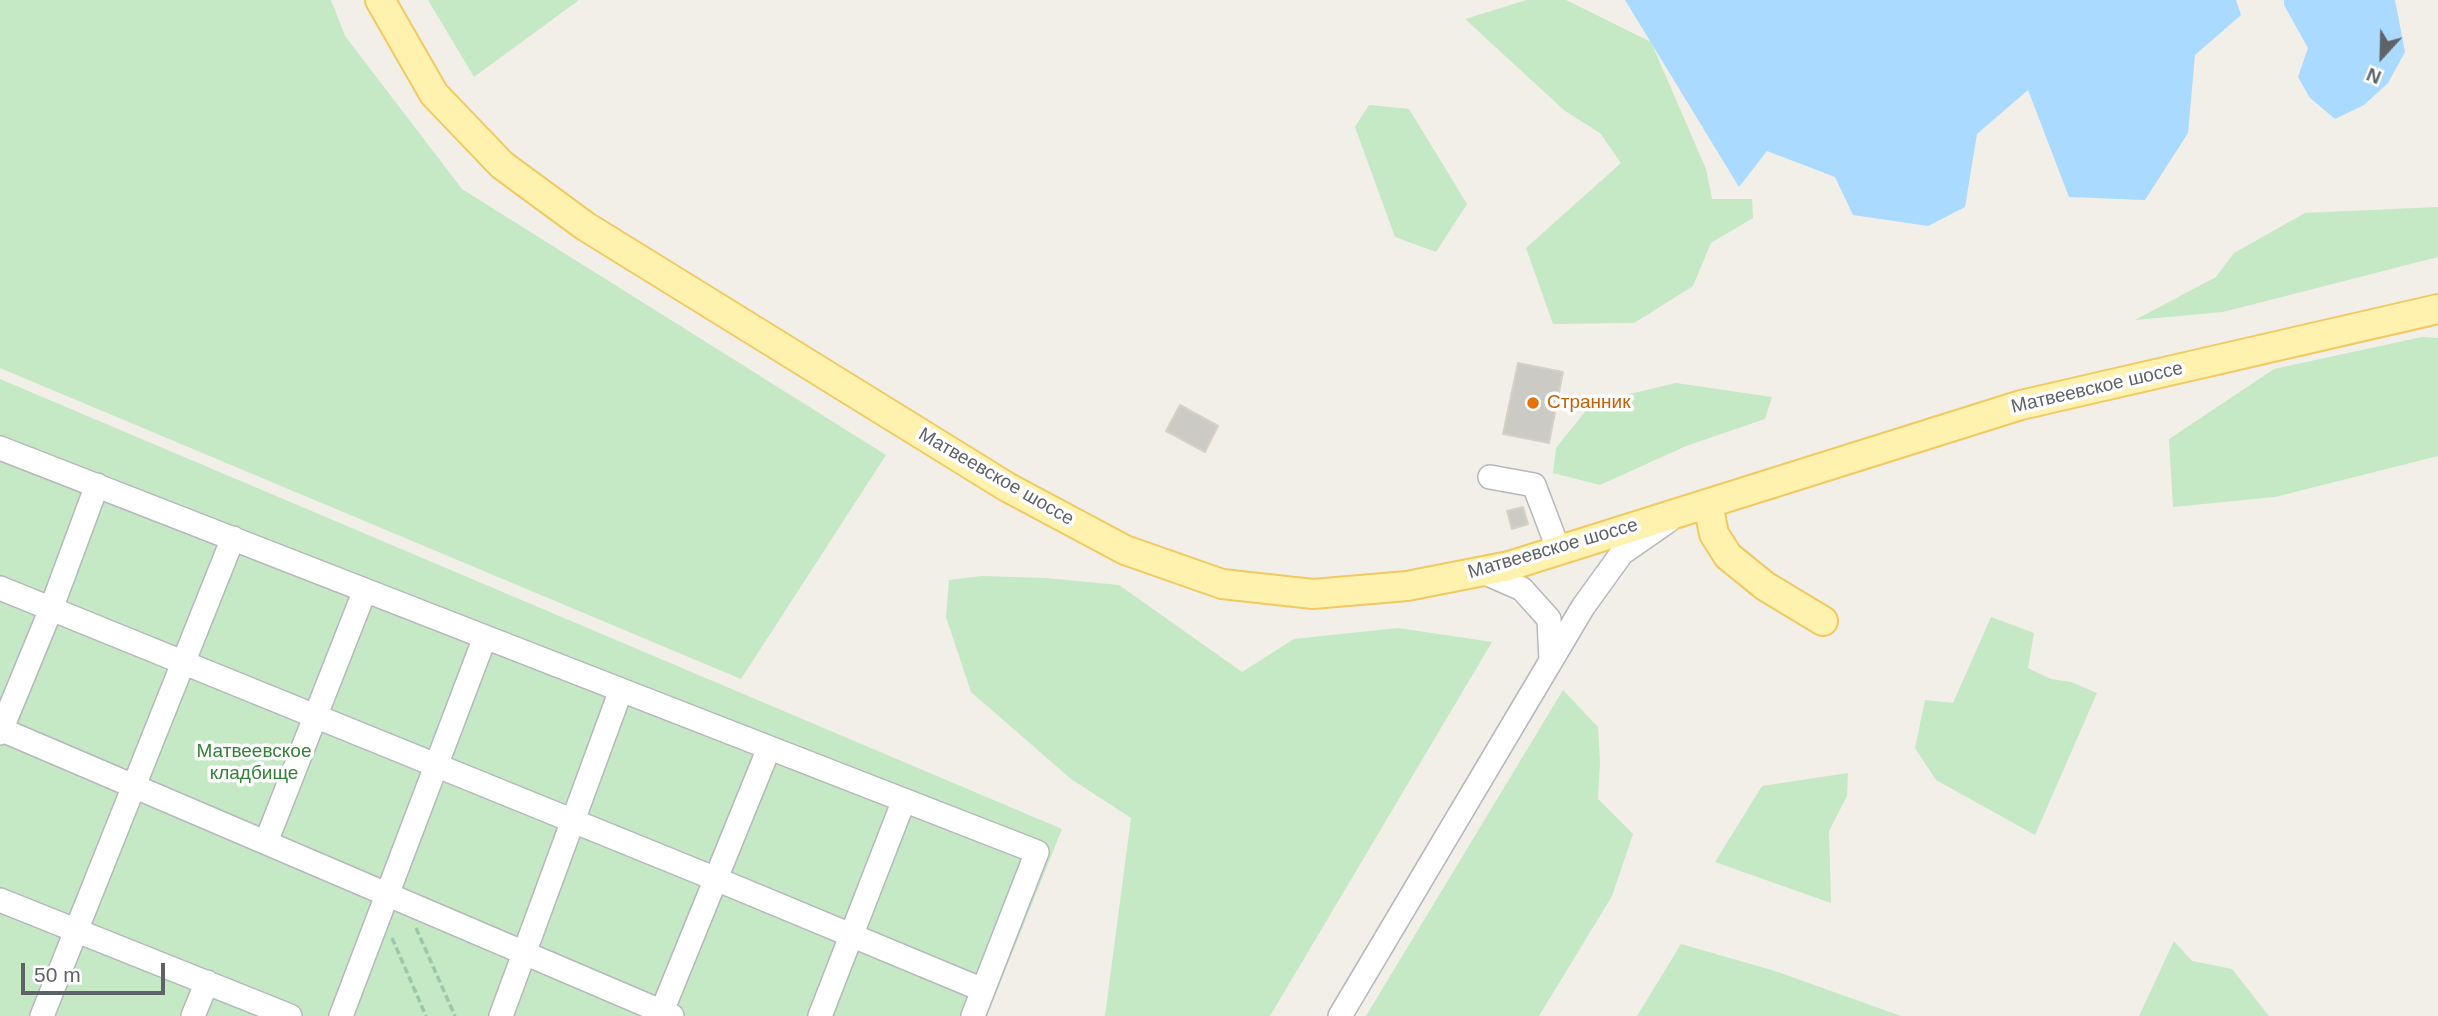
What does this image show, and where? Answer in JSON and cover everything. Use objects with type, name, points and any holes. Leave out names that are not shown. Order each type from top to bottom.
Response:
[{"type":"main road","name":"Матвеевское шоссе","points":[[380,0],[434,94],[502,165],[585,226],[1007,487],[1125,550],[1222,584],[1313,594],[1407,586],[1509,566],[2021,405],[2438,309]]},
{"type":"main road","points":[[1708,504],[1713,534],[1728,556],[1765,586],[1823,621]]},
{"type":"street","points":[[0,448],[1037,852],[973,1016]]},
{"type":"street","points":[[1490,477],[1534,485],[1559,551]]},
{"type":"street","points":[[97,485],[51,609],[0,731],[266,842],[391,904],[525,954],[664,1015],[769,748]]},
{"type":"street","points":[[1340,1016],[1583,607],[1622,553],[1681,513]]},
{"type":"street","points":[[42,1016],[233,538]]},
{"type":"street","points":[[1481,572],[1522,589],[1549,619],[1551,661]]},
{"type":"street","points":[[0,588],[436,767],[716,878],[983,990]]},
{"type":"street","points":[[266,842],[365,590]]},
{"type":"street","points":[[341,1016],[391,904],[436,767],[485,637]]},
{"type":"street","points":[[501,1016],[621,690]]},
{"type":"street","points":[[820,1016],[904,800]]},
{"type":"street","points":[[0,900],[290,1016]]},
{"type":"street","points":[[193,1016],[207,982]]},
{"type":"path","points":[[391,904],[426,1016]]},
{"type":"path","points":[[391,904],[455,1016]]},
{"type":"green space","points":[[0,0],[331,0],[345,36],[462,189],[886,455],[741,679],[0,368]]},
{"type":"green space","points":[[428,0],[579,0],[474,77]]},
{"type":"green space","points":[[1527,0],[1566,0],[1651,42],[1706,169],[1712,199],[1752,199],[1753,218],[1711,243],[1693,286],[1634,323],[1553,324],[1526,248],[1621,163],[1600,133],[1565,111],[1465,19]]},
{"type":"green space","points":[[1369,105],[1409,109],[1467,204],[1436,252],[1395,237],[1355,127]]},
{"type":"green space","points":[[2438,207],[2438,257],[2223,312],[2135,320],[2216,277],[2234,253],[2305,213]]},
{"type":"green space","points":[[2422,337],[2438,338],[2438,456],[2275,497],[2173,507],[2169,439],[2274,369]]},
{"type":"green space","name":"Матвеевское кладбище","points":[[0,379],[1062,829],[987,1016],[0,1016]]},
{"type":"green space","points":[[1676,383],[1772,397],[1765,419],[1686,446],[1600,485],[1553,473],[1556,448],[1592,403]]},
{"type":"green space","points":[[982,576],[1045,578],[1119,585],[1242,672],[1294,639],[1398,628],[1492,642],[1270,1016],[1105,1016],[1131,818],[1071,779],[971,692],[946,617],[949,580]]},
{"type":"green space","points":[[1991,617],[2034,633],[2028,668],[2051,679],[2071,682],[2097,693],[2035,835],[1936,780],[1915,748],[1925,700],[1953,703]]},
{"type":"green space","points":[[1563,690],[1598,727],[1598,799],[1633,834],[1612,896],[1539,1016],[1366,1016]]},
{"type":"green space","points":[[1848,773],[1847,796],[1829,831],[1831,903],[1715,862],[1762,786]]},
{"type":"green space","points":[[2174,941],[2192,961],[2232,969],[2269,1016],[2139,1016]]},
{"type":"green space","points":[[1681,944],[1775,971],[1901,1016],[1637,1016]]},
{"type":"water","points":[[1625,0],[2236,0],[2241,15],[2195,55],[2188,133],[2145,200],[2069,197],[2028,90],[1977,134],[1965,207],[1928,226],[1853,215],[1835,177],[1767,151],[1739,187]]},
{"type":"water","points":[[2284,0],[2395,0],[2405,52],[2388,83],[2364,105],[2335,119],[2310,98],[2298,77],[2308,48],[2284,5]]},
{"type":"building","name":"Странник","points":[[1518,363],[1563,372],[1549,443],[1503,434]]},
{"type":"building","points":[[1180,405],[1218,426],[1205,452],[1166,431]]},
{"type":"building","points":[[1523,507],[1528,524],[1512,529],[1507,511]]},
{"type":"place","name":"Странник","points":[[1533,403]]}]
